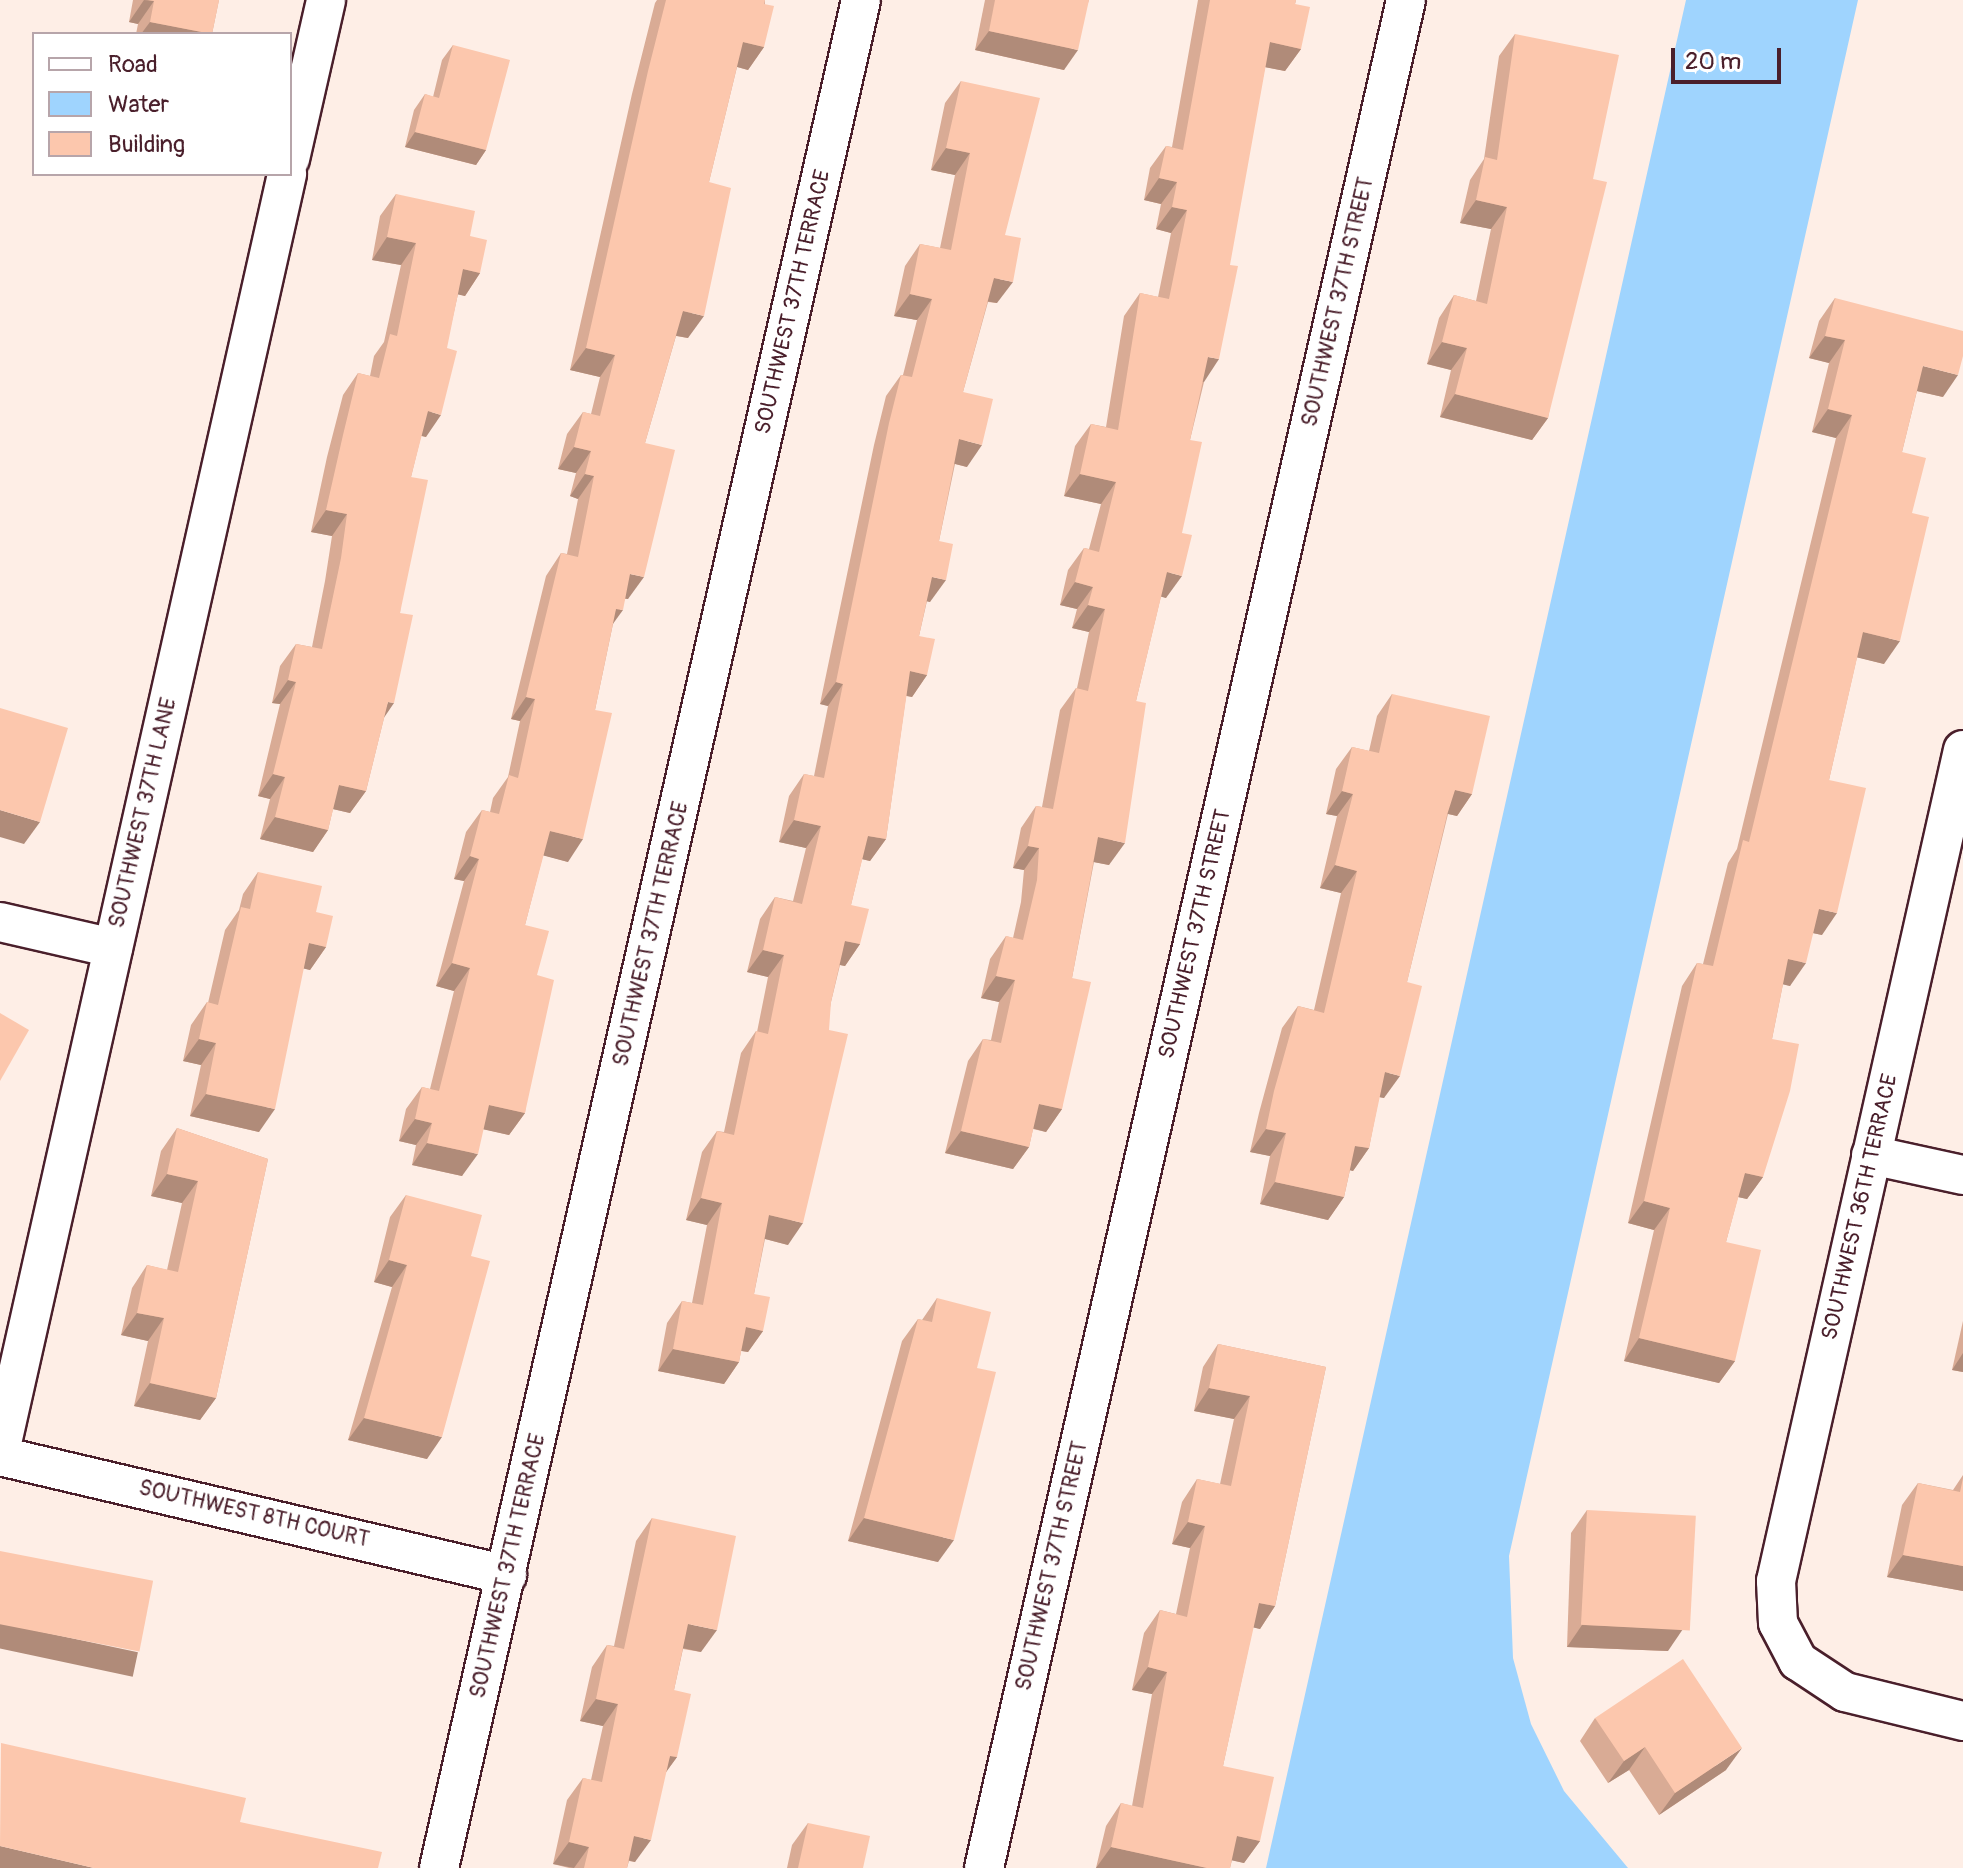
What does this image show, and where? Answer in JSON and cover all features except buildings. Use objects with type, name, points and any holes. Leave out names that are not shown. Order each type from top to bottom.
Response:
[{"type":"street","points":[[292,150],[326,0]]},
{"type":"street","name":"SOUTHWEST 37TH TERRACE","points":[[439,1868],[861,0]]},
{"type":"street","name":"SOUTHWEST 37TH STREET","points":[[984,1868],[1406,0]]},
{"type":"street","name":"SOUTHWEST 37TH LANE","points":[[0,1454],[287,176]]},
{"type":"street","name":"SOUTHWEST 36TH TERRACE","points":[[1963,750],[1776,1581],[1778,1623],[1798,1661],[1845,1692],[1963,1721]]},
{"type":"street","points":[[0,922],[113,948]]},
{"type":"street","points":[[1871,1155],[1963,1175]]},
{"type":"street","name":"SOUTHWEST 8TH COURT","points":[[0,1454],[507,1575]]},
{"type":"water","points":[[1686,0],[1858,0],[1509,1556],[1513,1658],[1531,1724],[1564,1791],[1628,1868],[1266,1868]]}]
